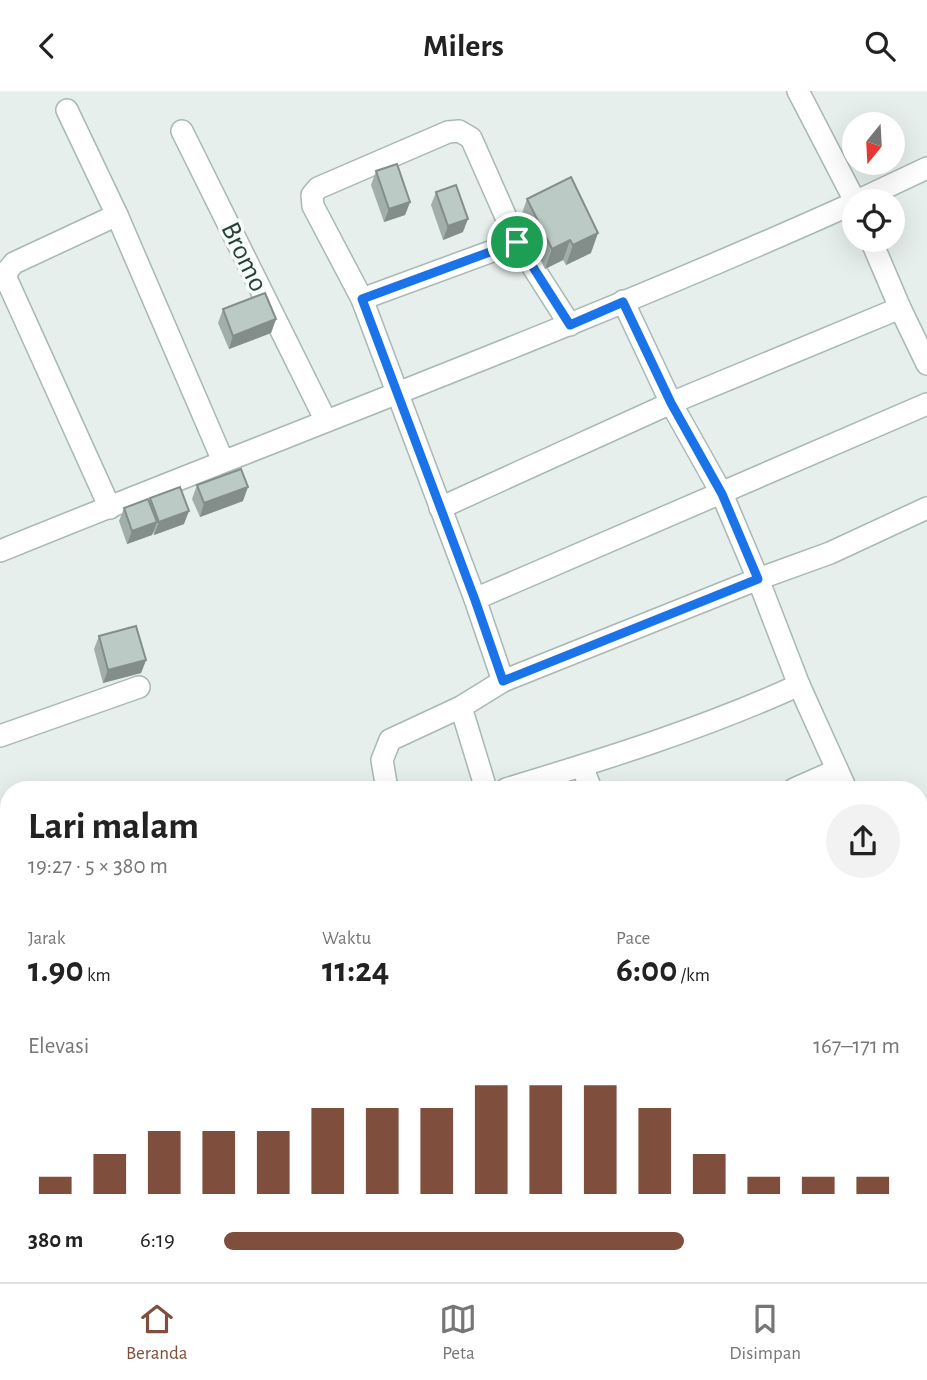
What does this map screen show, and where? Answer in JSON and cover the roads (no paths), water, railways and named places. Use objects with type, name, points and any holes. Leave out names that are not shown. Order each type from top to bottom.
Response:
[{"type":"street","points":[[798,91],[848,189]]},
{"type":"street","points":[[67,110],[117,215],[223,461]]},
{"type":"street","name":"Bromo","points":[[182,131],[326,421]]},
{"type":"street","points":[[503,681],[362,299],[313,206],[312,195],[318,188],[448,132],[459,131],[471,138],[517,242],[570,325]]},
{"type":"street","points":[[883,189],[920,172]]},
{"type":"street","points":[[3,542],[110,508],[397,394],[719,264],[842,208]]},
{"type":"street","points":[[110,508],[6,278],[14,263],[117,215]]},
{"type":"street","points":[[362,299],[517,242]]},
{"type":"street","points":[[876,252],[927,364]]},
{"type":"street","points":[[623,302],[671,403],[722,494],[838,781]]},
{"type":"street","points":[[440,508],[671,403],[900,308]]},
{"type":"street","points":[[475,600],[927,404]]},
{"type":"street","points":[[386,781],[382,760],[390,740],[461,707],[503,681],[830,553],[927,508]]},
{"type":"street","points":[[532,781],[748,708],[799,685]]},
{"type":"street","points":[[0,736],[139,687]]},
{"type":"street","points":[[461,707],[484,781]]},
{"type":"street","points":[[582,766],[588,781]]}]
